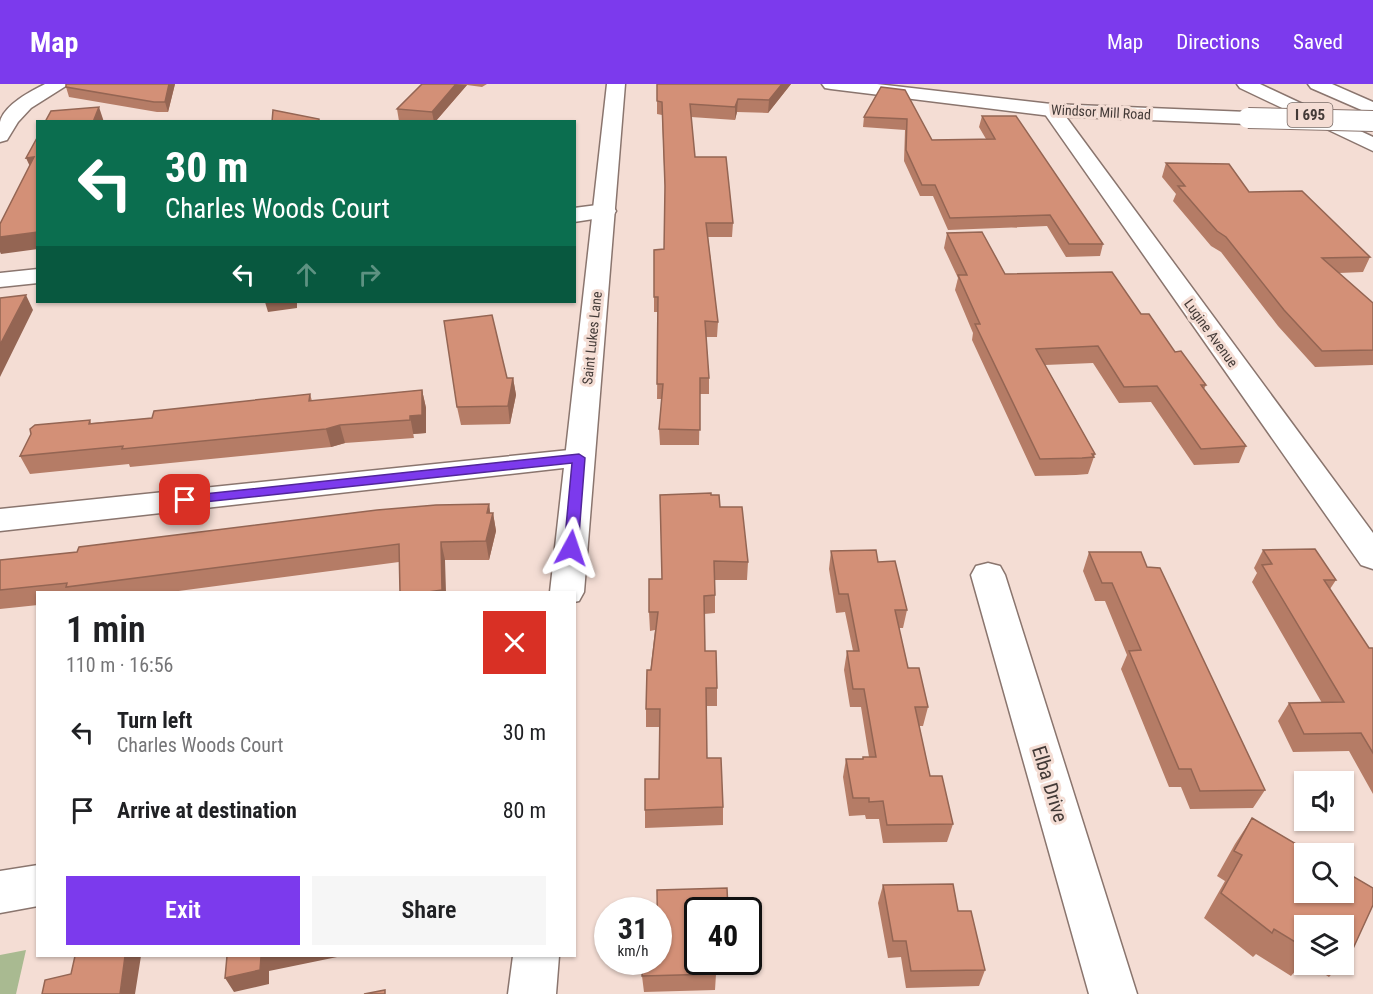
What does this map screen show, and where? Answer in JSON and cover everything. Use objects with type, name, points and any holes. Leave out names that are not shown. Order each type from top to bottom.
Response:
[{"type":"main road","points":[[0,136],[8,121],[26,102],[60,84]]},
{"type":"main road","name":"Saint Lukes Lane","points":[[567,591],[616,84]]},
{"type":"main road","name":"Windsor Mill Road","points":[[831,84],[1051,110],[1373,121]]},
{"type":"main road","name":"I 695","points":[[1246,84],[1373,145]]},
{"type":"main road","name":"I 695","points":[[1317,84],[1373,109]]},
{"type":"main road","name":"Lugine Avenue","points":[[1051,110],[1373,556]]},
{"type":"main road","points":[[576,215],[605,211]]},
{"type":"main road","points":[[0,280],[36,276]]},
{"type":"main road","points":[[0,520],[579,458]]},
{"type":"main road","name":"Elba Drive","points":[[988,575],[1113,994]]},
{"type":"main road","points":[[0,892],[36,885]]},
{"type":"main road","points":[[532,994],[536,957]]},
{"type":"green space","points":[[26,950],[16,994],[0,994],[0,955]]},
{"type":"building","points":[[66,84],[169,84],[165,102],[154,102],[66,87]]},
{"type":"building","points":[[422,84],[456,84],[432,112],[397,109]]},
{"type":"building","points":[[657,84],[782,84],[769,100],[738,99],[735,107],[690,104],[695,157],[726,157],[733,223],[706,223],[718,322],[705,321],[709,378],[700,378],[700,430],[659,429],[663,384],[657,384],[658,297],[654,297],[654,250],[664,249],[665,186],[662,102],[657,101]]},
{"type":"building","points":[[881,87],[905,90],[932,140],[995,139],[982,116],[1016,116],[1103,244],[1069,244],[1050,215],[950,218],[935,185],[922,185],[906,150],[907,119],[864,117]]},
{"type":"building","points":[[99,107],[94,120],[46,120],[51,111]]},
{"type":"building","points":[[273,110],[319,119],[319,120],[272,120]]},
{"type":"building","points":[[36,140],[36,232],[0,237],[0,224],[34,157],[26,158]]},
{"type":"building","points":[[1166,163],[1229,164],[1249,192],[1302,191],[1370,257],[1322,258],[1373,303],[1373,350],[1322,351],[1284,310],[1226,237],[1217,231],[1178,186],[1185,186]]},
{"type":"building","points":[[982,232],[1005,274],[1112,272],[1141,314],[1149,314],[1175,352],[1181,351],[1206,385],[1201,385],[1246,446],[1201,449],[1157,386],[1124,387],[1098,346],[1036,349],[1095,454],[1092,454],[1094,457],[1040,459],[975,324],[980,324],[958,275],[967,275],[947,233]]},
{"type":"building","points":[[26,295],[0,345],[0,298]]},
{"type":"building","points":[[492,315],[507,378],[513,378],[508,406],[457,407],[444,321]]},
{"type":"building","points":[[422,390],[422,415],[410,416],[410,420],[340,425],[326,429],[122,449],[123,446],[20,456],[31,434],[30,429],[35,425],[90,420],[89,424],[152,418],[154,411],[310,394],[309,401]]},
{"type":"building","points":[[711,493],[711,495],[719,495],[720,507],[742,507],[748,562],[714,561],[715,595],[704,596],[705,651],[716,651],[717,688],[706,688],[707,758],[721,758],[723,807],[645,810],[645,779],[659,779],[660,709],[646,709],[647,670],[651,670],[658,612],[649,612],[649,579],[662,579],[660,495]]},
{"type":"building","points":[[489,504],[487,513],[493,513],[486,541],[441,542],[442,590],[400,591],[399,544],[66,587],[67,583],[0,590],[0,560],[77,552],[79,547],[377,510],[436,505]]},
{"type":"building","points":[[1315,549],[1336,580],[1324,580],[1369,648],[1373,648],[1373,753],[1361,733],[1304,734],[1289,703],[1344,702],[1262,565],[1272,564],[1263,550]]},
{"type":"building","points":[[876,550],[878,562],[895,561],[907,610],[895,610],[908,668],[919,668],[928,707],[915,707],[930,776],[942,776],[953,824],[887,825],[883,801],[869,802],[869,798],[853,798],[846,759],[876,757],[864,689],[853,689],[847,651],[859,651],[848,594],[839,594],[831,551]]},
{"type":"building","points":[[1089,552],[1141,552],[1147,567],[1160,568],[1265,790],[1200,791],[1191,769],[1179,769],[1129,651],[1141,650],[1112,583],[1102,583]]},
{"type":"building","points":[[1252,818],[1294,843],[1294,903],[1354,903],[1354,877],[1373,888],[1373,905],[1354,946],[1354,915],[1294,915],[1294,941],[1274,929],[1272,933],[1221,893],[1242,855],[1234,851]]},
{"type":"building","points":[[953,884],[958,911],[971,911],[985,970],[911,971],[906,941],[893,941],[883,885]]},
{"type":"building","points":[[727,888],[727,897],[684,897],[684,975],[642,976],[672,975],[672,897],[657,897],[657,890]]},
{"type":"building","points":[[75,957],[125,957],[120,994],[42,994],[45,980],[71,974]]},
{"type":"building","points":[[227,957],[261,957],[260,970],[225,978]]},
{"type":"building","points":[[385,990],[385,994],[364,994]]},
{"type":"route","points":[[185,500],[579,458],[571,548]]}]
